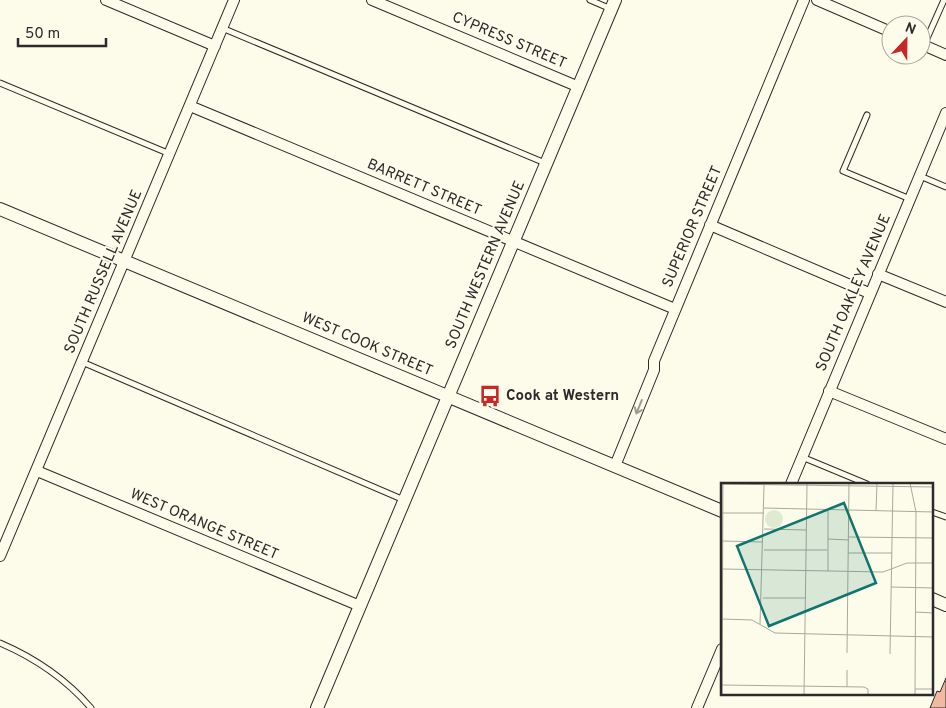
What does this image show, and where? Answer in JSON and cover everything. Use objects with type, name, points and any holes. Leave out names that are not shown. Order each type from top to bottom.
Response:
[{"type":"street","points":[[106,0],[215,46]]},
{"type":"street","name":"SOUTH RUSSELL AVENUE","points":[[0,556],[234,0]]},
{"type":"street","name":"CYPRESS STREET","points":[[372,0],[578,87]]},
{"type":"street","name":"SUPERIOR STREET","points":[[615,466],[654,370],[654,361],[675,309],[804,0]]},
{"type":"street","points":[[817,0],[881,28]]},
{"type":"street","name":"SOUTH WESTERN AVENUE","points":[[317,708],[613,4]]},
{"type":"street","points":[[931,49],[946,55]]},
{"type":"street","name":"BARRETT STREET","points":[[190,106],[675,309]]},
{"type":"street","name":"SOUTH OAKLEY AVENUE","points":[[791,483],[869,293],[946,113]]},
{"type":"street","name":"WEST COOK STREET","points":[[0,209],[721,511]]},
{"type":"street","points":[[710,225],[869,293]]},
{"type":"street","points":[[878,274],[946,302]]},
{"type":"street","points":[[829,391],[946,439]]},
{"type":"street","name":"WEST ORANGE STREET","points":[[37,471],[360,606]]},
{"type":"street","points":[[934,600],[946,604]]},
{"type":"street","points":[[698,708],[721,651]]},
{"type":"lane","points":[[590,0],[613,4]]},
{"type":"lane","points":[[931,27],[944,0]]},
{"type":"lane","points":[[222,28],[546,163]]},
{"type":"lane","points":[[0,83],[170,154]]},
{"type":"lane","points":[[867,115],[843,171],[910,199]]},
{"type":"lane","points":[[920,176],[946,187]]},
{"type":"lane","points":[[82,362],[404,500]]},
{"type":"lane","points":[[802,457],[865,483]]},
{"type":"lane","points":[[934,513],[946,517]]},
{"type":"lane","points":[[0,643],[30,658],[59,677],[91,708]]},
{"type":"building","points":[[946,678],[946,708],[930,708],[937,691],[940,692]]},
{"type":"place","name":"Cook at Western","points":[[490,396]]}]
